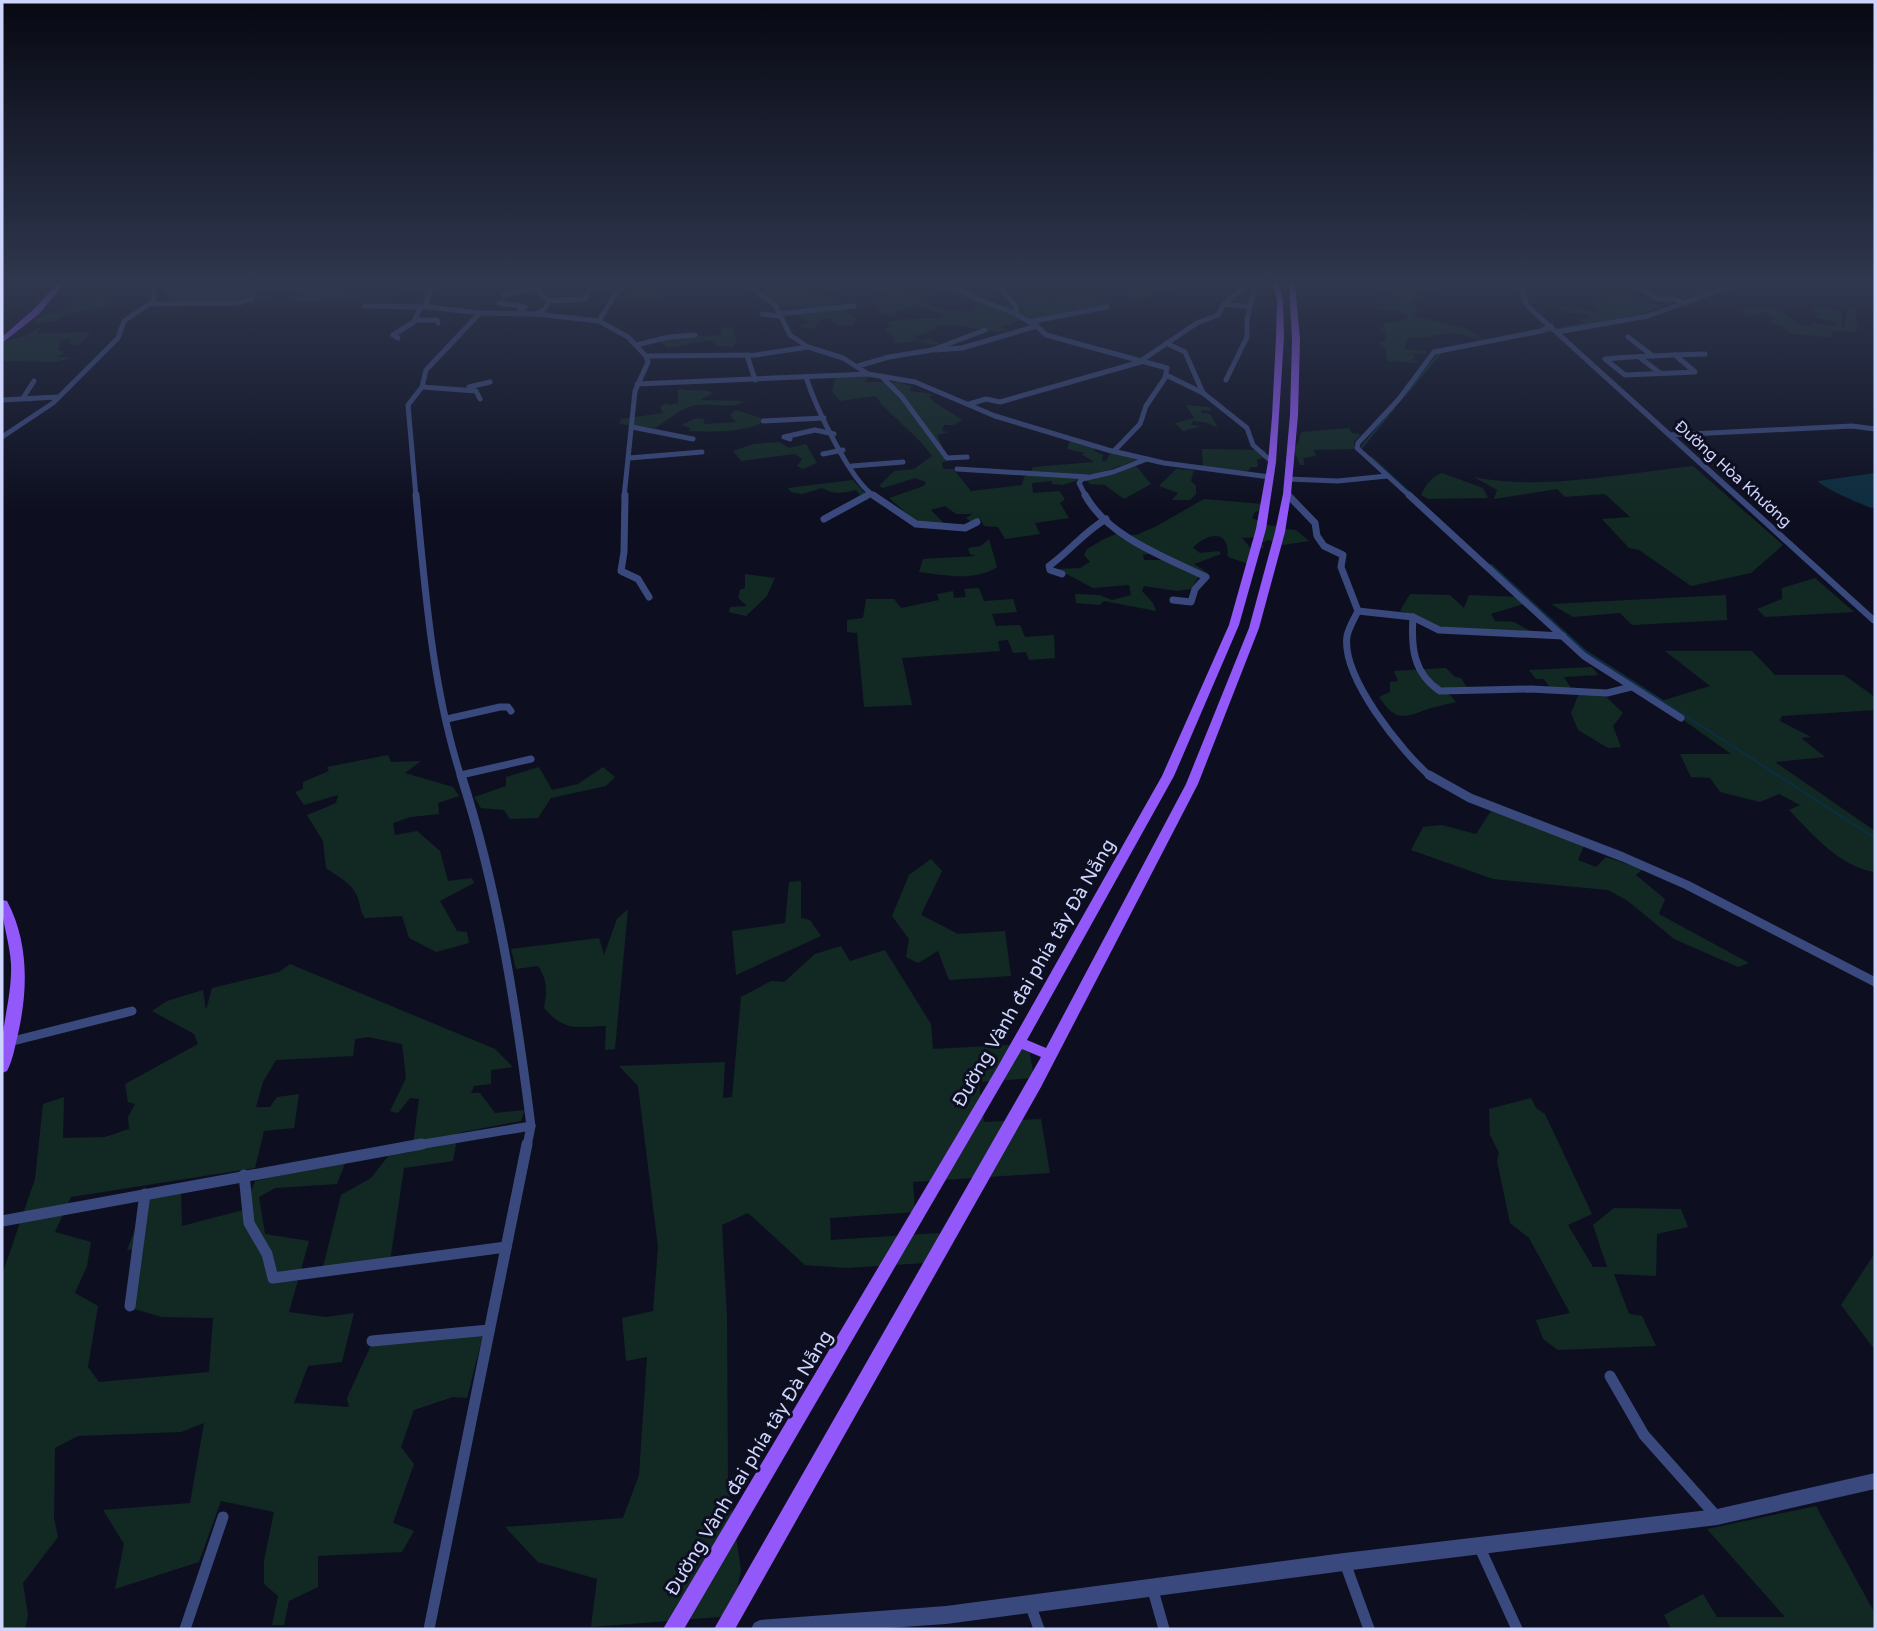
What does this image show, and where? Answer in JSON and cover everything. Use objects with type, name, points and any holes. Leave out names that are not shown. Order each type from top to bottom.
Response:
[{"type":"main road","name":"Đường Vành đai phía tây Đà Nẵng","points":[[673,1629],[1018,1042],[1168,776],[1234,625],[1261,529],[1271,470],[1278,360]]},
{"type":"main road","points":[[724,1629],[1050,1055],[1192,784],[1254,628],[1280,532],[1288,486],[1295,360]]},
{"type":"main road","points":[[1271,470],[1288,486]]},
{"type":"main road","points":[[2,904],[14,933],[18,979],[17,1007],[2,1067]]},
{"type":"main road","points":[[1018,1042],[1050,1055]]},
{"type":"street","points":[[2,437],[40,412],[96,360]]},
{"type":"street","points":[[429,1629],[531,1126],[522,1053],[486,858],[447,719],[420,538],[408,404],[422,387],[426,370],[435,360]]},
{"type":"street","points":[[647,360],[637,384],[621,571],[638,579],[649,597]]},
{"type":"street","points":[[749,360],[755,380]]},
{"type":"street","points":[[843,360],[868,373],[923,384],[995,416],[1114,451],[1147,459],[1271,470]]},
{"type":"street","points":[[858,366],[885,360]]},
{"type":"street","points":[[1114,451],[1140,424],[1146,406],[1166,375],[1167,368],[1143,360]]},
{"type":"street","points":[[969,404],[986,399],[1000,402],[1110,373],[1143,360]]},
{"type":"street","points":[[1189,360],[1203,393]]},
{"type":"street","points":[[1227,380],[1236,360]]},
{"type":"street","points":[[1428,360],[1399,399],[1357,443],[1361,453],[1584,656],[1681,718]]},
{"type":"street","name":"Đường Hòa Khương","points":[[1587,360],[1875,621]]},
{"type":"street","points":[[1606,360],[1625,375],[1695,372],[1681,360]]},
{"type":"street","points":[[1643,360],[1660,373]]},
{"type":"street","points":[[1595,368],[1613,367]]},
{"type":"street","points":[[637,384],[868,373]]},
{"type":"street","points":[[1166,375],[1203,393],[1247,428],[1253,445],[1271,470]]},
{"type":"street","points":[[806,377],[813,400],[858,481],[870,494],[891,505],[916,524],[965,528],[977,522]]},
{"type":"street","points":[[882,377],[902,397],[947,458],[967,457]]},
{"type":"street","points":[[34,382],[23,398],[36,399]]},
{"type":"street","points":[[459,388],[491,382]]},
{"type":"street","points":[[422,387],[476,390],[480,399]]},
{"type":"street","points":[[2,400],[58,397]]},
{"type":"street","points":[[763,421],[824,418]]},
{"type":"street","points":[[1670,435],[1852,426],[1875,429]]},
{"type":"street","points":[[632,427],[693,439]]},
{"type":"street","points":[[790,439],[784,437],[817,430],[834,434]]},
{"type":"street","points":[[823,454],[842,450]]},
{"type":"street","points":[[629,458],[702,452]]},
{"type":"street","points":[[1147,459],[1082,479],[1079,483],[1090,505],[1106,519],[1138,542],[1206,577],[1195,589],[1191,602],[1173,600]]},
{"type":"street","points":[[852,466],[903,462]]},
{"type":"street","points":[[957,469],[1091,477]]},
{"type":"street","points":[[1387,476],[1288,486],[1315,523],[1317,536],[1324,545],[1343,555],[1341,567],[1358,611],[1347,636],[1347,648],[1359,683],[1382,723],[1422,769],[1468,798],[1625,858],[1749,914],[1875,982]]},
{"type":"street","points":[[824,519],[870,494]]},
{"type":"street","points":[[1062,574],[1049,569],[1050,564],[1066,554],[1088,530],[1106,519]]},
{"type":"street","points":[[1358,611],[1413,617],[1439,630],[1563,636]]},
{"type":"street","points":[[1413,617],[1412,656],[1423,674],[1442,692],[1519,689],[1607,693],[1631,687]]},
{"type":"street","points":[[447,719],[500,707],[508,706],[511,710]]},
{"type":"street","points":[[461,775],[531,759]]},
{"type":"street","points":[[9,1042],[132,1011]]},
{"type":"street","points":[[2,1220],[531,1126]]},
{"type":"street","points":[[244,1175],[249,1223],[267,1254],[273,1278],[506,1247]]},
{"type":"street","points":[[130,1306],[145,1194]]},
{"type":"street","points":[[372,1340],[489,1330]]},
{"type":"street","points":[[1610,1376],[1644,1435],[1717,1517]]},
{"type":"street","points":[[760,1629],[946,1615],[1344,1562],[1717,1517],[1875,1481]]},
{"type":"street","points":[[184,1629],[223,1517]]},
{"type":"street","points":[[1479,1546],[1517,1629]]},
{"type":"street","points":[[1344,1562],[1369,1629]]},
{"type":"street","points":[[1153,1587],[1164,1629]]},
{"type":"street","points":[[1030,1604],[1039,1629]]},
{"type":"green space","points":[[2,360],[63,360],[53,362]]},
{"type":"green space","points":[[1411,360],[1418,363],[1387,361]]},
{"type":"green space","points":[[836,376],[870,376],[864,382],[905,382],[901,384],[912,386],[909,391],[933,394],[929,397],[933,401],[962,420],[953,425],[944,425],[942,431],[949,432],[937,435],[948,460],[942,463],[943,469],[953,469],[971,491],[1022,485],[1024,477],[1033,467],[1094,462],[1081,454],[1085,453],[1067,449],[1070,440],[1095,447],[1094,451],[1103,455],[1102,461],[1106,461],[1111,451],[1141,459],[1063,485],[1052,484],[1052,481],[1032,483],[1033,493],[1059,491],[1065,499],[1060,503],[1069,518],[1035,523],[1040,534],[1005,539],[998,527],[984,526],[981,520],[971,522],[966,518],[972,514],[956,514],[945,506],[931,510],[944,523],[919,524],[889,498],[924,486],[926,482],[915,478],[883,488],[879,486],[894,471],[914,469],[932,456],[875,396],[840,401],[832,392]]},
{"type":"green space","points":[[678,390],[713,393],[700,400],[746,401],[729,406],[692,406],[655,428],[619,424],[621,419],[663,413],[660,407],[665,403],[678,403]]},
{"type":"green space","points":[[1186,405],[1209,407],[1212,411],[1202,410],[1201,413],[1210,414],[1218,428],[1208,423],[1193,421],[1191,425],[1202,426],[1183,431],[1175,423],[1194,418]]},
{"type":"green space","points":[[736,410],[761,418],[760,424],[734,430],[706,431],[689,431],[690,428],[681,425],[697,418],[704,419],[704,424],[736,422],[730,415]]},
{"type":"green space","points":[[1349,428],[1352,433],[1361,434],[1354,442],[1354,449],[1314,450],[1316,456],[1303,458],[1305,465],[1300,465],[1293,448],[1298,443],[1301,432]]},
{"type":"green space","points":[[780,442],[789,448],[806,444],[817,463],[803,469],[797,466],[802,459],[795,454],[741,461],[733,451],[753,444]]},
{"type":"green space","points":[[1202,449],[1265,450],[1267,458],[1257,459],[1258,467],[1251,467],[1248,471],[1203,468]]},
{"type":"green space","points":[[1136,466],[1151,484],[1124,499],[1105,485],[1090,484],[1086,480]]},
{"type":"green space","points":[[1693,466],[1783,545],[1751,573],[1691,586],[1639,550],[1629,548],[1602,519],[1630,517],[1605,494],[1565,497],[1557,489],[1494,499],[1497,490],[1474,477],[1499,481],[1554,482]]},
{"type":"green space","points":[[1176,469],[1194,470],[1191,481],[1196,486],[1196,494],[1190,500],[1172,500],[1178,493],[1159,486]]},
{"type":"green space","points":[[1442,473],[1483,488],[1488,498],[1428,499],[1421,495],[1430,481]]},
{"type":"green space","points":[[853,480],[866,494],[860,495],[856,490],[843,493],[822,488],[802,494],[791,492],[788,488]]},
{"type":"green space","points":[[1204,499],[1263,504],[1263,510],[1255,512],[1252,518],[1271,526],[1283,525],[1284,529],[1296,530],[1309,541],[1283,545],[1268,540],[1262,543],[1264,548],[1256,548],[1250,544],[1262,539],[1260,537],[1242,538],[1258,557],[1246,563],[1228,557],[1225,540],[1221,537],[1211,537],[1200,541],[1193,548],[1200,553],[1219,551],[1221,554],[1194,564],[1208,573],[1205,574],[1160,551],[1143,555],[1144,560],[1167,560],[1199,576],[1191,589],[1177,591],[1144,586],[1142,591],[1153,603],[1156,611],[1104,601],[1100,605],[1076,603],[1075,594],[1099,595],[1112,600],[1131,595],[1129,585],[1093,588],[1057,569],[1080,568],[1090,562],[1084,555],[1087,549],[1104,539],[1116,534],[1136,535]]},
{"type":"green space","points":[[989,539],[997,567],[988,572],[949,576],[919,572],[923,559],[976,556],[970,554],[968,548],[981,546]]},
{"type":"green space","points":[[745,574],[775,578],[767,596],[746,616],[729,612],[730,607],[747,606],[738,598],[740,590],[745,588]]},
{"type":"green space","points":[[1815,578],[1854,612],[1765,617],[1757,609],[1782,599],[1782,588]]},
{"type":"green space","points":[[979,588],[984,601],[1013,599],[1017,612],[992,614],[996,626],[1020,625],[1025,637],[1054,635],[1055,658],[1029,660],[1026,652],[1013,653],[1008,640],[998,641],[1000,651],[902,658],[912,705],[864,707],[857,633],[847,632],[847,620],[863,618],[866,599],[894,599],[901,608],[939,600],[937,594],[953,591],[954,598],[966,597],[964,589]]},
{"type":"green space","points":[[1410,594],[1450,595],[1464,608],[1469,595],[1519,597],[1527,603],[1491,614],[1495,621],[1514,622],[1532,632],[1437,628],[1418,616],[1400,611]]},
{"type":"green space","points":[[1726,595],[1727,620],[1632,625],[1620,613],[1573,617],[1551,604]]},
{"type":"green space","points":[[1665,651],[1752,651],[1775,675],[1844,675],[1875,697],[1875,710],[1782,716],[1780,721],[1811,737],[1801,738],[1825,757],[1775,762],[1875,831],[1875,872],[1850,864],[1839,857],[1789,810],[1800,805],[1779,794],[1760,802],[1720,792],[1710,778],[1691,777],[1680,754],[1731,754],[1658,702],[1710,686]]},
{"type":"green space","points":[[1592,667],[1598,675],[1564,677],[1571,688],[1551,689],[1544,679],[1536,679],[1529,670]]},
{"type":"green space","points":[[1446,668],[1455,677],[1461,678],[1468,689],[1447,692],[1456,702],[1400,716],[1390,711],[1379,697],[1390,692],[1390,682],[1398,681],[1394,671]]},
{"type":"green space","points":[[1581,688],[1603,694],[1623,713],[1613,726],[1621,747],[1608,748],[1578,730],[1571,713]]},
{"type":"green space","points":[[388,755],[391,762],[421,761],[405,773],[453,787],[459,796],[438,803],[439,814],[411,817],[393,823],[395,835],[417,831],[440,851],[448,881],[472,878],[474,883],[440,901],[457,931],[467,932],[469,943],[436,952],[409,938],[402,916],[365,918],[352,887],[326,868],[323,841],[307,815],[336,803],[338,795],[304,805],[295,792],[303,789],[303,782],[329,771],[327,767]]},
{"type":"green space","points":[[539,767],[552,790],[578,784],[603,767],[615,777],[606,786],[551,798],[538,818],[510,819],[504,810],[481,808],[474,797],[506,786],[506,777]]},
{"type":"green space","points":[[1491,811],[1584,846],[1578,860],[1596,867],[1606,857],[1643,869],[1636,875],[1665,899],[1659,914],[1749,963],[1738,967],[1674,939],[1628,901],[1608,890],[1493,879],[1411,850],[1423,827],[1442,825],[1476,834]]},
{"type":"green space","points":[[931,859],[942,871],[921,915],[958,934],[1005,931],[1011,976],[949,980],[938,951],[918,963],[906,957],[909,939],[892,916],[909,875]]},
{"type":"green space","points":[[801,881],[801,918],[810,920],[821,936],[736,975],[732,931],[785,923],[789,882]]},
{"type":"green space","points":[[628,909],[615,1049],[605,1050],[606,1026],[579,1027],[558,1021],[544,1008],[546,986],[538,966],[516,969],[511,949],[599,938],[604,955],[617,919]]},
{"type":"green space","points":[[841,946],[850,961],[885,950],[931,1024],[933,1049],[1028,1044],[1034,1078],[979,1082],[984,1122],[1041,1119],[1050,1173],[913,1182],[915,1212],[830,1218],[831,1240],[939,1233],[942,1262],[846,1268],[805,1265],[748,1213],[722,1225],[727,1317],[728,1484],[741,1570],[732,1616],[591,1627],[597,1579],[538,1562],[505,1527],[623,1518],[639,1475],[647,1357],[626,1361],[622,1318],[653,1311],[658,1247],[638,1086],[619,1066],[725,1062],[723,1098],[732,1097],[741,997],[771,981],[784,982],[815,954]]},
{"type":"green space","points":[[290,964],[495,1049],[513,1067],[491,1070],[491,1084],[474,1086],[471,1093],[480,1093],[495,1113],[525,1110],[521,1121],[458,1133],[453,1161],[404,1168],[389,1268],[322,1271],[341,1195],[371,1178],[389,1155],[412,1152],[419,1099],[410,1098],[398,1113],[390,1111],[406,1078],[402,1044],[368,1037],[355,1039],[353,1056],[276,1060],[263,1082],[256,1107],[270,1107],[277,1097],[299,1094],[294,1128],[264,1131],[255,1168],[71,1197],[55,1232],[91,1242],[87,1266],[75,1293],[98,1306],[88,1367],[99,1382],[209,1372],[213,1318],[162,1317],[134,1309],[138,1249],[127,1250],[147,1199],[181,1193],[182,1226],[243,1210],[255,1181],[346,1161],[337,1184],[275,1188],[259,1197],[265,1234],[309,1241],[289,1312],[326,1317],[354,1313],[342,1362],[308,1366],[294,1403],[349,1407],[347,1398],[372,1343],[485,1327],[467,1398],[453,1397],[414,1410],[401,1447],[414,1464],[393,1523],[414,1531],[402,1552],[318,1556],[318,1587],[289,1601],[284,1625],[272,1625],[278,1596],[264,1584],[264,1561],[274,1512],[221,1501],[199,1562],[115,1589],[124,1544],[103,1510],[190,1503],[204,1423],[181,1432],[78,1436],[55,1448],[54,1518],[58,1537],[23,1583],[28,1615],[25,1629],[2,1629],[2,1275],[35,1179],[43,1104],[64,1097],[63,1138],[105,1137],[129,1129],[128,1117],[135,1104],[128,1102],[125,1084],[198,1044],[194,1034],[152,1011],[167,1001],[203,990],[206,1010],[212,988],[279,972]]},
{"type":"green space","points":[[1531,1098],[1536,1108],[1545,1114],[1592,1214],[1568,1225],[1593,1267],[1607,1267],[1593,1225],[1614,1208],[1681,1209],[1688,1227],[1657,1234],[1656,1276],[1614,1274],[1629,1314],[1642,1316],[1656,1346],[1558,1350],[1543,1339],[1536,1320],[1570,1313],[1529,1238],[1510,1223],[1497,1161],[1499,1153],[1490,1135],[1489,1109]]},
{"type":"green space","points":[[1875,1253],[1875,1350],[1841,1305]]},
{"type":"green space","points":[[1816,1506],[1873,1610],[1875,1629],[1671,1629],[1664,1615],[1703,1594],[1717,1617],[1785,1617],[1707,1529]]},
{"type":"water","points":[[1875,473],[1875,507],[1871,508],[1834,492],[1818,481]]},
{"type":"waterway","points":[[1405,395],[1434,360]]},
{"type":"waterway","points":[[1361,448],[1394,408]]},
{"type":"waterway","points":[[1371,457],[1410,493]]},
{"type":"waterway","points":[[1491,565],[1585,651],[1875,838]]}]
